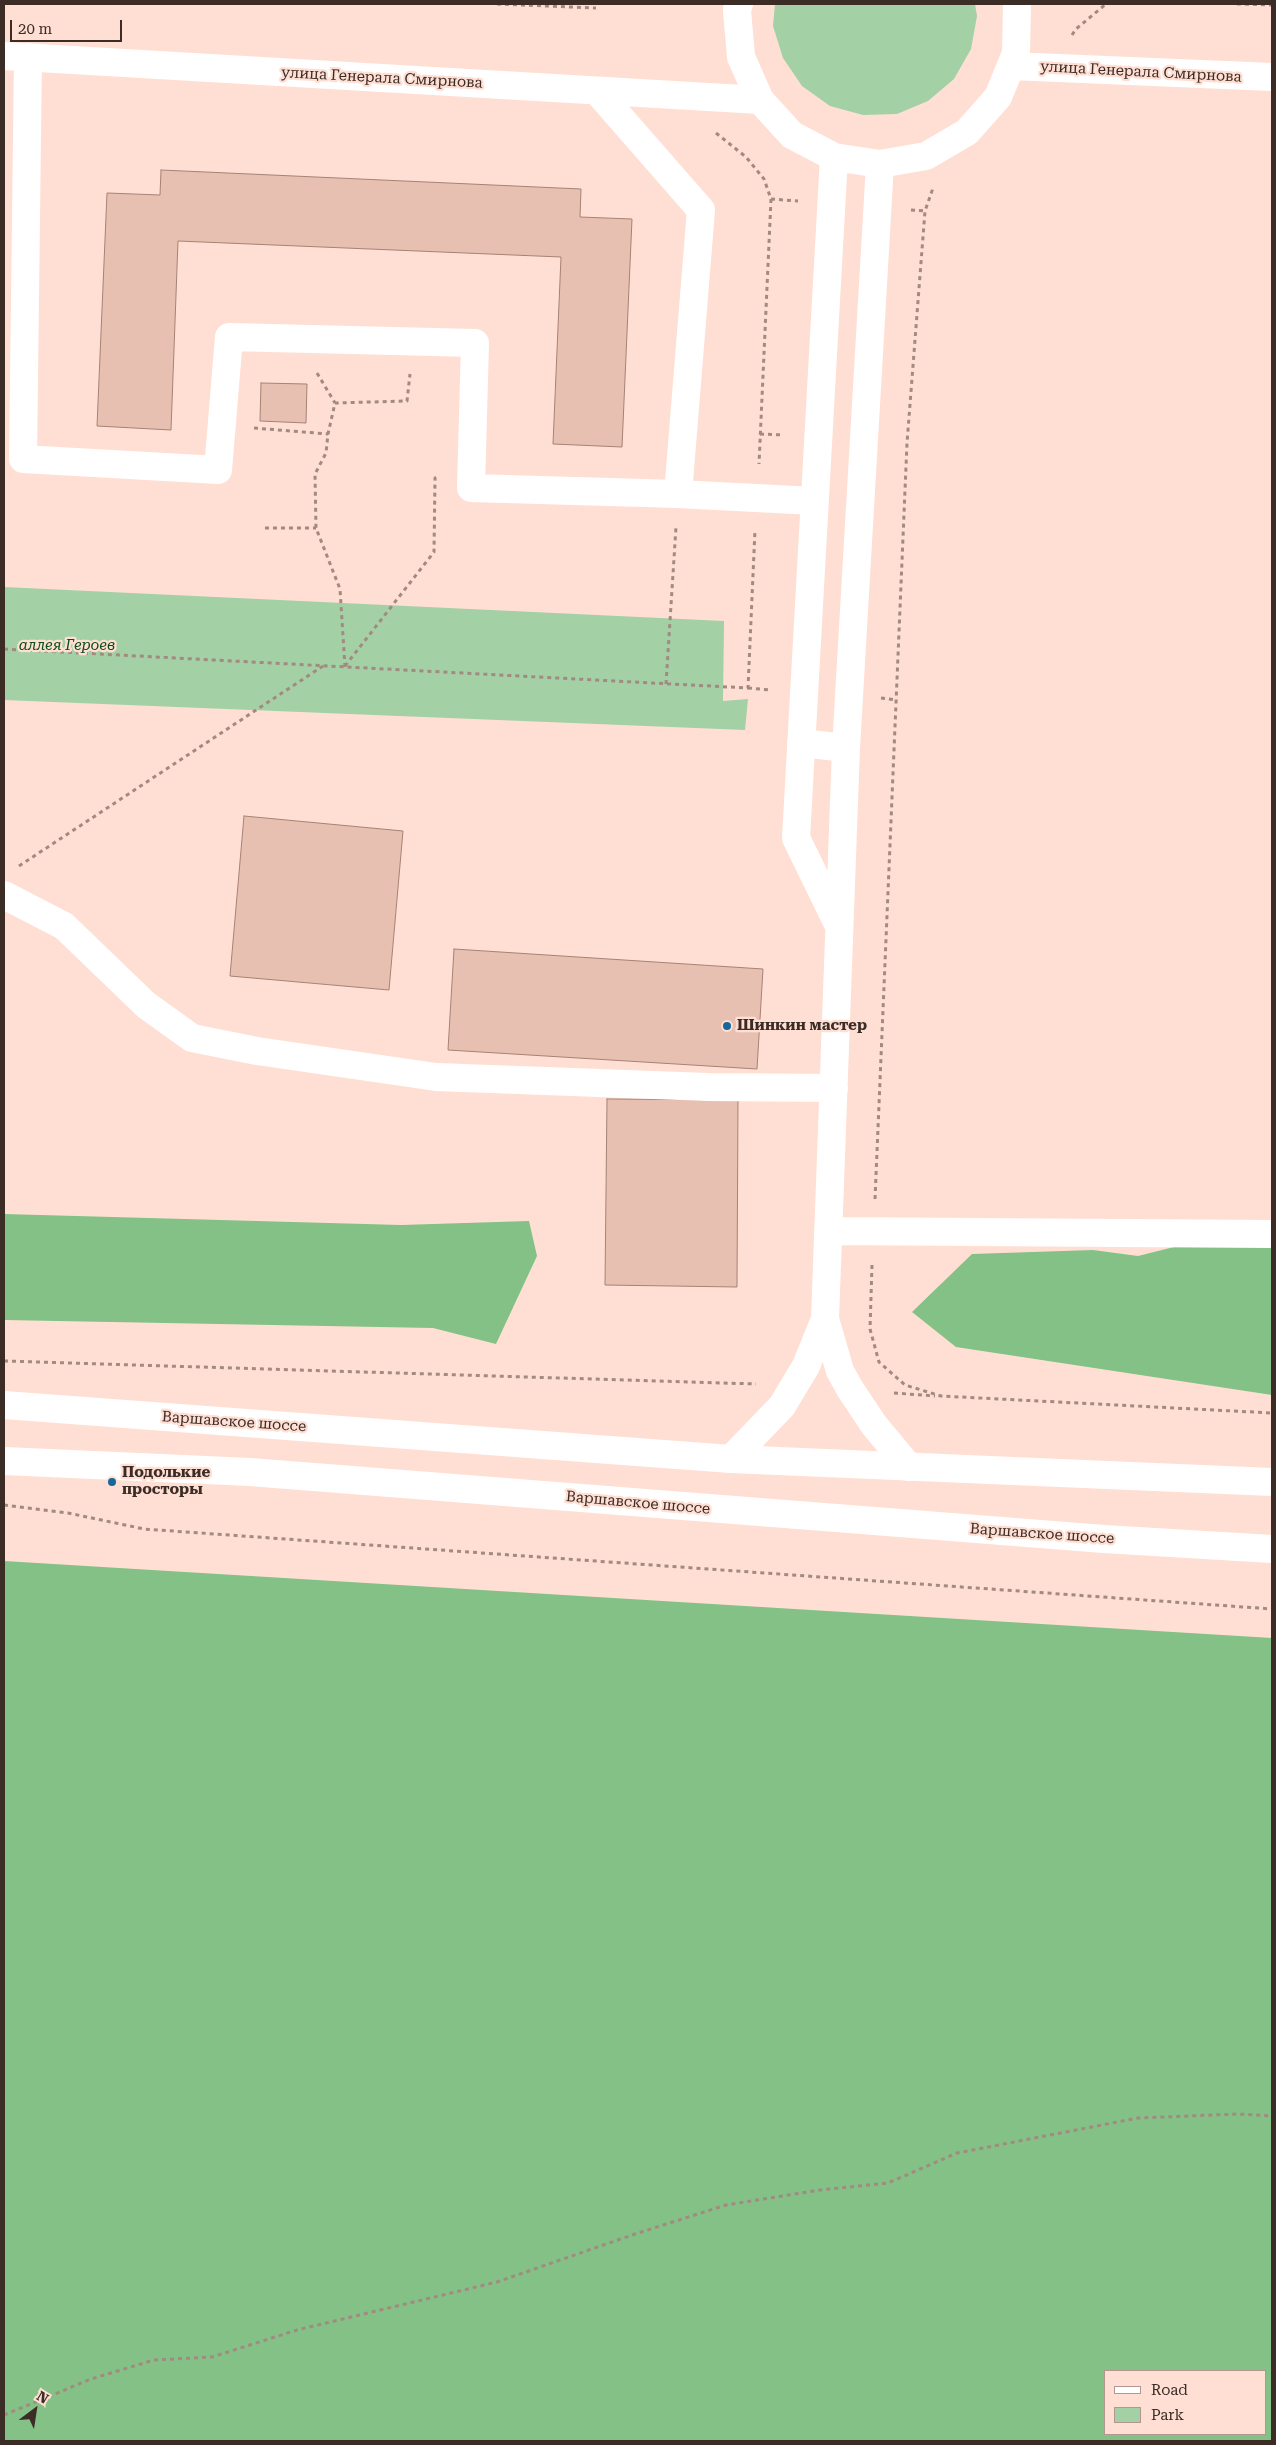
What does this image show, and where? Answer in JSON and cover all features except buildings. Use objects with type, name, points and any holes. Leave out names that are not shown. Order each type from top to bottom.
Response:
[{"type":"street","points":[[739,4],[737,10],[741,57],[760,100],[792,135],[834,157],[880,164],[926,156],[967,132],[998,97],[1016,53],[1017,4]]},
{"type":"street","points":[[16,57],[23,459],[218,470],[229,337],[476,343],[471,488],[814,500]]},
{"type":"street","name":"улица Генерала Смирнова","points":[[16,57],[760,100]]},
{"type":"street","name":"улица Генерала Смирнова","points":[[1010,66],[1272,77]]},
{"type":"street","points":[[597,91],[701,210],[678,494]]},
{"type":"street","points":[[834,157],[796,838],[839,926]]},
{"type":"street","points":[[880,164],[846,748],[825,1319],[843,1377],[874,1425],[909,1467]]},
{"type":"street","points":[[801,743],[846,748]]},
{"type":"street","points":[[8,883],[64,926],[146,1005],[192,1038],[256,1051],[436,1076],[708,1087],[834,1088]]},
{"type":"street","points":[[828,1231],[1272,1234]]},
{"type":"street","points":[[731,1459],[782,1406],[806,1366],[825,1319]]},
{"type":"street","name":"Варшавское шоссе","points":[[4,1405],[731,1459],[1272,1482]]},
{"type":"street","name":"Варшавское шоссе","points":[[4,1461],[250,1472],[1046,1535],[1272,1548]]},
{"type":"path","points":[[497,4],[596,8]]},
{"type":"path","points":[[1051,68],[1076,29],[1106,4]]},
{"type":"path","points":[[1237,4],[1272,5]]},
{"type":"path","points":[[933,186],[925,211],[907,443],[870,1329],[879,1362],[905,1385],[941,1396],[1272,1413]]},
{"type":"path","points":[[414,342],[407,401],[335,403],[326,453],[315,474],[316,528],[340,589],[345,667],[434,552],[435,478],[472,460]]},
{"type":"path","points":[[222,426],[328,434]]},
{"type":"path","points":[[666,684],[678,494]]},
{"type":"path","points":[[265,528],[316,528]]},
{"type":"path","points":[[8,883],[324,666]]},
{"type":"path","points":[[4,1361],[794,1386]]},
{"type":"path","points":[[4,1505],[68,1514],[144,1529],[1272,1609]]},
{"type":"path","points":[[4,2415],[91,2379],[154,2360],[212,2357],[297,2330],[497,2282],[635,2234],[726,2205],[820,2190],[888,2183],[957,2153],[1138,2118],[1238,2114],[1272,2116]]},
{"type":"green space","points":[[775,4],[975,4],[977,16],[971,49],[954,79],[928,101],[897,114],[863,115],[830,106],[802,86],[783,58],[773,26]]},
{"type":"green space","name":"аллея Героев","points":[[4,587],[724,621],[723,701],[748,699],[745,730],[4,700]]},
{"type":"green space","points":[[4,1214],[401,1225],[529,1221],[537,1256],[496,1344],[433,1328],[4,1320]]},
{"type":"green space","points":[[1186,1244],[1272,1245],[1272,1395],[956,1347],[912,1312],[972,1254],[1093,1250],[1138,1256]]},
{"type":"green space","points":[[4,1561],[1272,1638],[1272,2441],[4,2441]]},
{"type":"place","name":"Шинкин мастер","points":[[727,1026]]},
{"type":"place","name":"Подолькие просторы","points":[[112,1482]]}]
